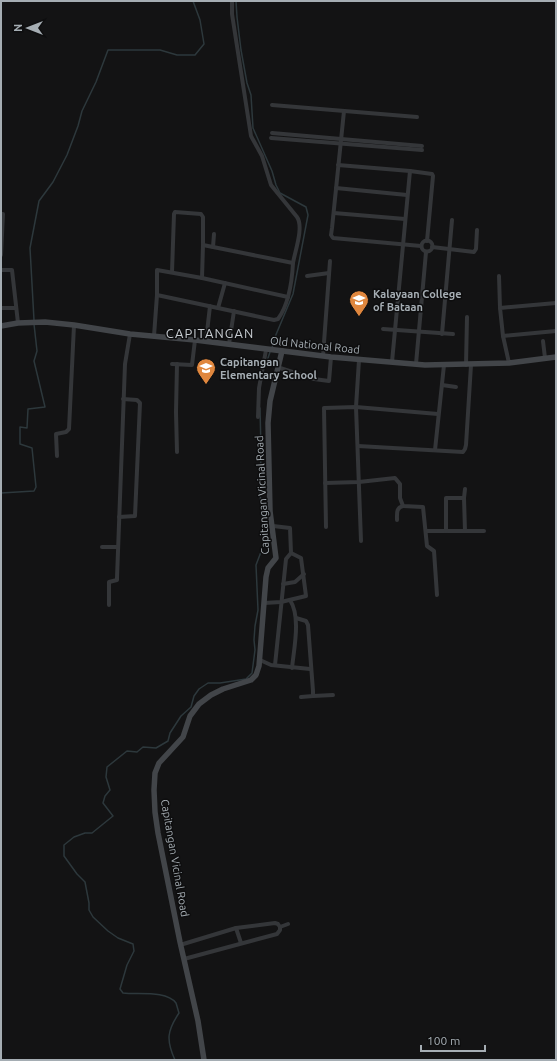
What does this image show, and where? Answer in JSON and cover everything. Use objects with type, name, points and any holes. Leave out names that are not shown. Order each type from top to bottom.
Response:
[{"type":"street","points":[[157,295],[278,319],[288,297],[299,233],[299,222],[297,216],[271,185],[262,156],[251,136],[232,14],[232,1]]},
{"type":"street","points":[[272,105],[417,117]]},
{"type":"street","points":[[344,111],[331,235],[333,238],[421,246],[426,252],[416,364]]},
{"type":"street","points":[[272,136],[422,148]]},
{"type":"street","points":[[338,165],[432,174],[427,241]]},
{"type":"street","points":[[392,362],[410,171]]},
{"type":"street","points":[[336,188],[408,195]]},
{"type":"street","points":[[172,272],[175,212],[201,214],[203,218],[202,278]]},
{"type":"street","points":[[334,213],[405,219]]},
{"type":"street","points":[[1,214],[3,214],[1,255]]},
{"type":"street","points":[[442,334],[452,220]]},
{"type":"street","points":[[432,247],[474,252],[476,249],[477,230]]},
{"type":"street","points":[[213,247],[214,234]]},
{"type":"street","points":[[421,246],[422,243],[427,241]]},
{"type":"street","points":[[427,241],[432,244],[432,247]]},
{"type":"street","points":[[203,245],[293,263]]},
{"type":"street","points":[[426,252],[432,247]]},
{"type":"street","points":[[323,356],[330,261]]},
{"type":"street","points":[[1,270],[12,270],[15,308],[18,323]]},
{"type":"street","points":[[154,336],[157,270],[202,278],[288,297]]},
{"type":"street","points":[[307,276],[328,273]]},
{"type":"street","points":[[499,276],[502,336],[509,363]]},
{"type":"street","points":[[218,308],[225,283]]},
{"type":"street","points":[[500,308],[556,303]]},
{"type":"street","points":[[206,341],[210,306]]},
{"type":"street","points":[[1,308],[15,308]]},
{"type":"street","points":[[228,344],[234,311]]},
{"type":"street","points":[[358,446],[463,452],[465,449],[469,365],[467,317]]},
{"type":"street","name":"Old National Road","points":[[1,326],[18,323],[74,325],[130,334],[206,341],[331,357],[416,364],[469,365],[509,363],[556,358]]},
{"type":"street","points":[[57,456],[56,434],[66,432],[69,429],[74,325]]},
{"type":"street","points":[[383,329],[453,334]]},
{"type":"street","points":[[502,336],[556,331]]},
{"type":"street","points":[[109,605],[109,582],[117,580],[123,399],[125,364],[130,334]]},
{"type":"street","points":[[172,364],[192,366],[195,340]]},
{"type":"street","points":[[543,341],[545,358]]},
{"type":"street","points":[[258,416],[259,388],[270,350]]},
{"type":"street","name":"Capitangan Vicinal Road","points":[[204,1060],[198,1021],[180,945],[156,819],[154,790],[155,773],[159,763],[182,737],[190,716],[199,704],[211,695],[223,689],[251,680],[256,674],[260,660],[267,573],[268,568],[276,558],[270,511],[268,422],[270,401],[282,351]]},
{"type":"street","points":[[277,367],[314,379],[329,381],[331,357]]},
{"type":"street","points":[[359,360],[356,407],[361,541]]},
{"type":"street","points":[[176,452],[177,364]]},
{"type":"street","points":[[435,450],[444,365]]},
{"type":"street","points":[[442,385],[456,387]]},
{"type":"street","points":[[119,517],[135,516],[140,403],[137,400],[123,399]]},
{"type":"street","points":[[326,527],[324,408],[356,407],[438,414]]},
{"type":"street","points":[[325,483],[359,482],[395,478],[400,484],[400,498],[403,506]]},
{"type":"street","points":[[465,489],[465,531]]},
{"type":"street","points":[[446,531],[447,497],[464,498]]},
{"type":"street","points":[[397,520],[397,510],[399,507],[423,506],[427,531],[427,546],[434,551],[437,595]]},
{"type":"street","points":[[273,526],[290,528],[292,553]]},
{"type":"street","points":[[427,531],[484,531]]},
{"type":"street","points":[[102,547],[118,547]]},
{"type":"street","points":[[264,603],[281,602],[306,596],[302,558],[292,553]]},
{"type":"street","points":[[275,665],[286,558],[292,553]]},
{"type":"street","points":[[283,584],[295,582],[304,574]]},
{"type":"street","points":[[290,600],[294,607],[296,618],[292,668]]},
{"type":"street","points":[[296,618],[306,621],[308,625],[313,696]]},
{"type":"street","points":[[260,660],[275,665],[310,669]]},
{"type":"street","points":[[301,697],[332,695]]},
{"type":"street","points":[[180,945],[236,928],[274,923],[278,924],[280,927]]},
{"type":"street","points":[[280,927],[288,924]]},
{"type":"street","points":[[184,959],[277,934],[280,927]]},
{"type":"street","points":[[236,928],[241,943]]},
{"type":"waterway","points":[[34,320],[30,248],[39,201],[53,182],[67,155],[82,111],[96,82],[108,50],[160,50],[177,55],[195,55],[204,44],[200,20],[193,1]]},
{"type":"waterway","points":[[236,1],[241,50],[247,83],[251,95],[253,128],[280,193],[306,207],[308,215],[293,294],[272,348]]},
{"type":"waterway","points":[[1,493],[34,491],[36,487],[32,448],[20,444],[20,427],[27,428],[28,409],[45,407],[34,361],[37,351],[34,324]]},
{"type":"waterway","points":[[265,367],[270,352]]},
{"type":"waterway","points":[[175,1060],[170,1047],[169,1036],[172,1025],[179,1013],[176,1003],[166,996],[123,993],[120,989],[127,965],[134,951],[133,944],[118,938],[93,917],[89,910],[85,882],[64,856],[64,845],[74,837],[85,833],[92,833],[113,816],[103,803],[105,796],[110,790],[106,777],[107,767],[127,751],[137,752],[143,747],[156,748],[168,741],[170,733],[181,716],[191,707],[194,696],[199,689],[208,683],[220,683],[246,679],[252,673],[255,650],[255,626],[258,610],[256,565],[264,544],[260,493],[260,408]]},
{"type":"place","name":"Kalayaan College of Bataan","points":[[359,317]]},
{"type":"place","name":"Capitangan Elementary School","points":[[206,385]]},
{"type":"district","name":"CAPITANGAN","points":[[210,333]]}]
